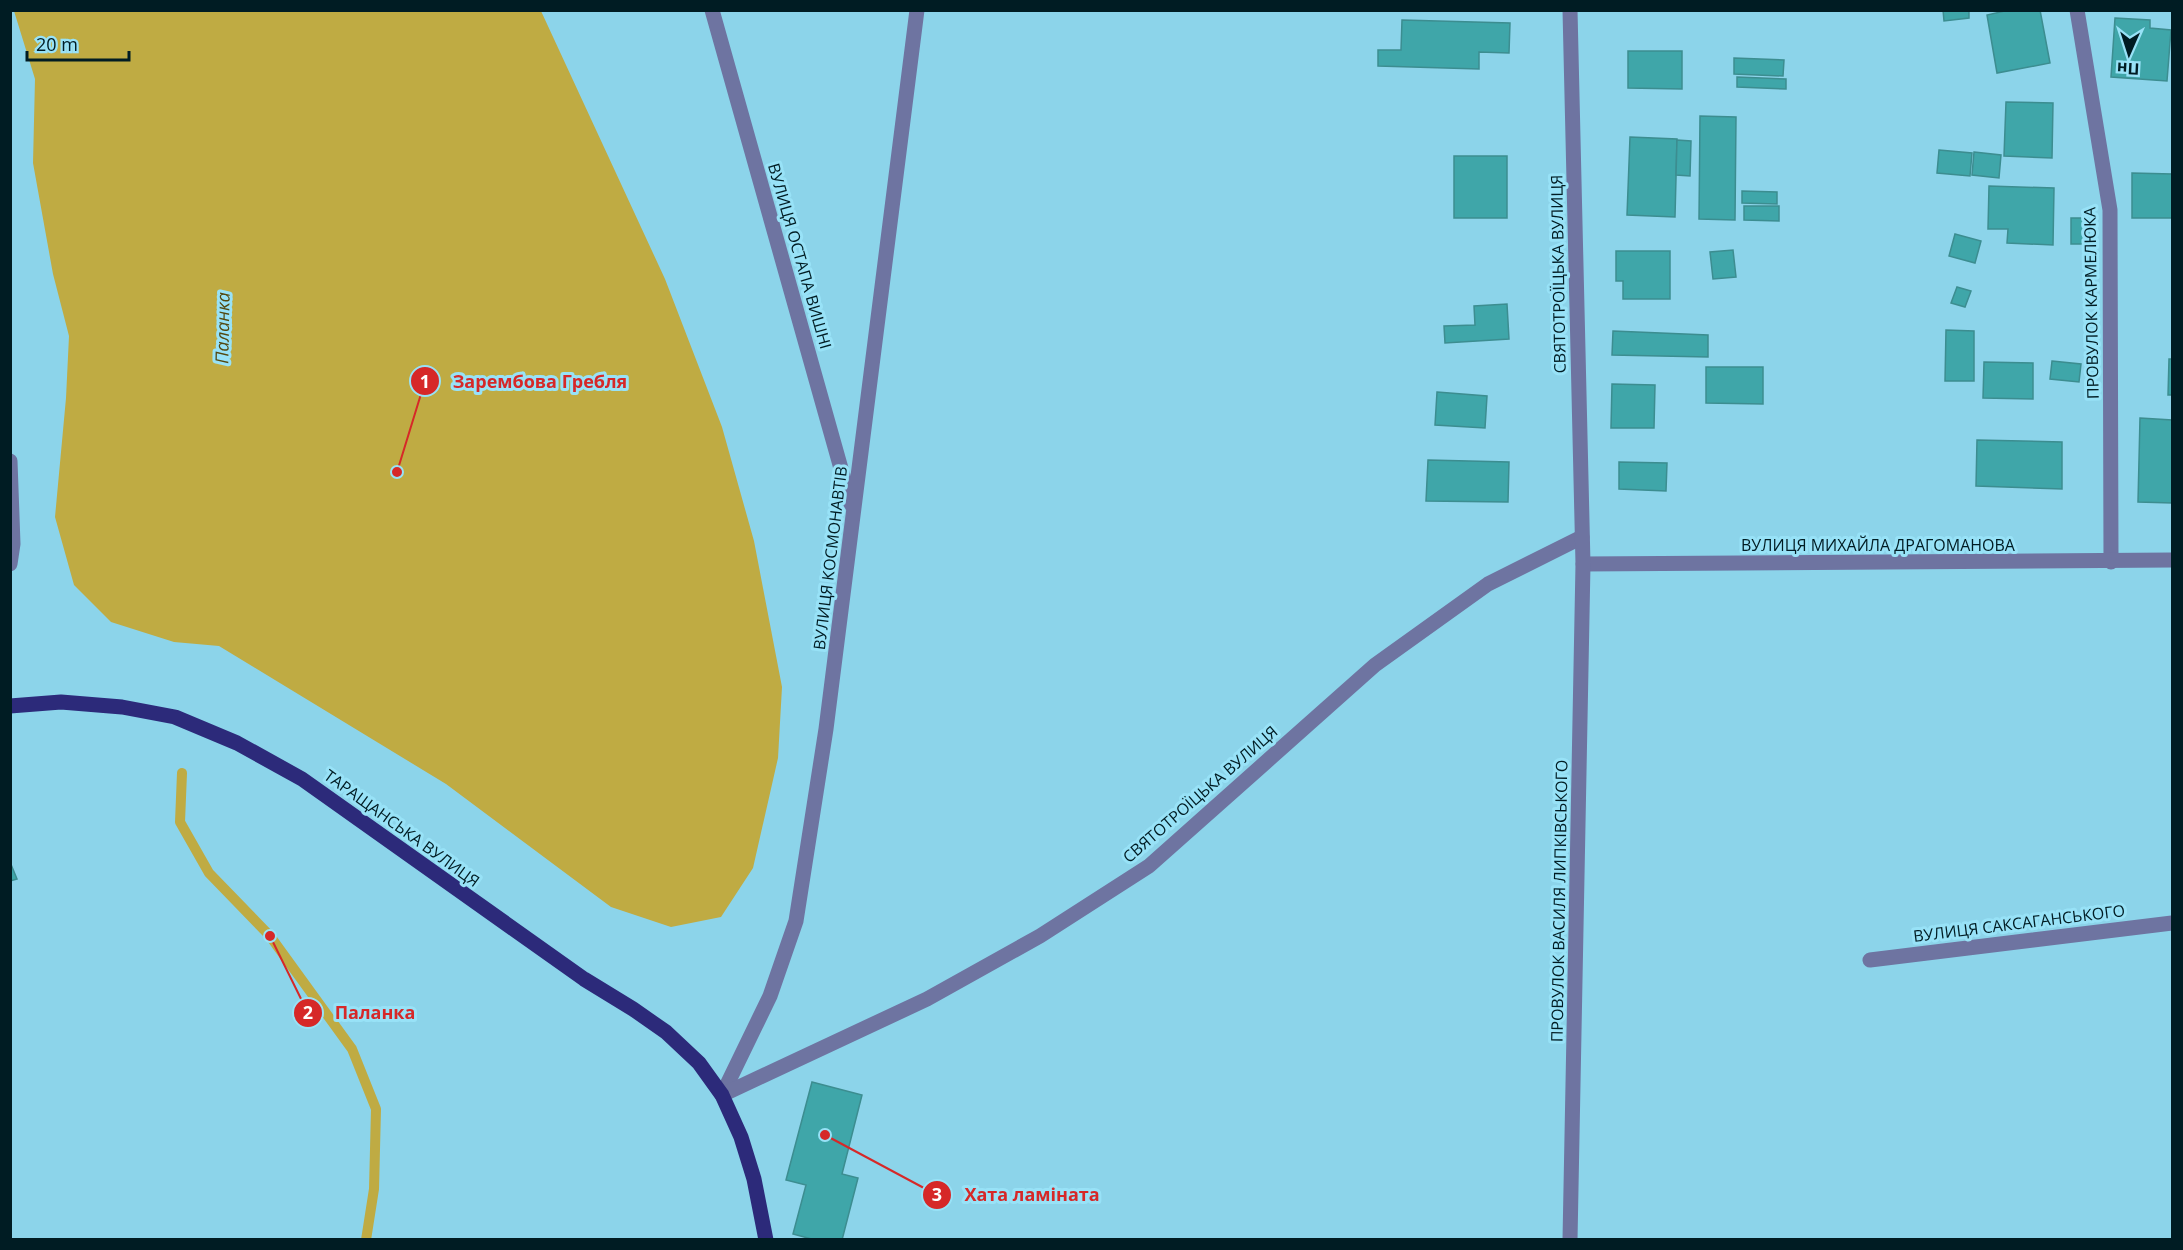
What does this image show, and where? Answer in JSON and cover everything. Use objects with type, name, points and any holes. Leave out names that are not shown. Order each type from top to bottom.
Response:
[{"type":"main road","name":"ТАРАЩАНСЬКА ВУЛИЦЯ","points":[[10,706],[61,702],[123,707],[175,717],[237,743],[303,779],[584,980],[666,1032],[699,1063],[722,1095],[741,1137],[754,1179],[766,1239]]},
{"type":"street","name":"ВУЛИЦЯ ОСТАПА ВИШНІ","points":[[712,10],[854,512]]},
{"type":"street","name":"ВУЛИЦЯ КОСМОНАВТІВ","points":[[722,1095],[770,996],[796,921],[826,729],[917,10]]},
{"type":"street","name":"СВЯТОТРОЇЦЬКА ВУЛИЦЯ","points":[[1570,10],[1583,564]]},
{"type":"street","name":"ПРОВУЛОК КАРМЕЛЮКА","points":[[2077,10],[2110,210],[2111,562]]},
{"type":"street","points":[[10,461],[13,544],[10,564]]},
{"type":"street","name":"СВЯТОТРОЇЦЬКА ВУЛИЦЯ","points":[[722,1095],[927,999],[1040,936],[1139,873],[1375,665],[1488,584],[1582,537]]},
{"type":"street","name":"ВУЛИЦЯ МИХАЙЛА ДРАГОМАНОВА","points":[[1583,564],[2172,560]]},
{"type":"street","name":"ПРОВУЛОК ВАСИЛЯ ЛИПКІВСЬКОГО","points":[[1570,1239],[1583,564]]},
{"type":"street","name":"ВУЛИЦЯ САКСАГАНСЬКОГО","points":[[1870,960],[2172,923]]},
{"type":"water","points":[[14,11],[541,11],[665,279],[722,427],[754,541],[782,687],[778,758],[753,868],[721,917],[671,927],[611,907],[446,784],[219,646],[174,642],[111,622],[74,585],[55,517],[69,336],[53,274],[33,163],[35,79]]},
{"type":"building","points":[[1943,10],[1969,10],[1969,18],[1944,21]]},
{"type":"building","points":[[2009,10],[2040,10],[2050,63],[1997,73],[1987,15]]},
{"type":"building","points":[[2115,18],[2150,20],[2150,28],[2171,30],[2167,81],[2111,77]]},
{"type":"building","points":[[1402,20],[1510,23],[1509,53],[1479,52],[1479,69],[1378,66],[1378,50],[1401,50]]},
{"type":"building","points":[[1628,51],[1682,51],[1682,89],[1628,88]]},
{"type":"building","points":[[1734,58],[1784,60],[1783,76],[1734,74]]},
{"type":"building","points":[[1737,77],[1786,79],[1786,89],[1737,87]]},
{"type":"building","points":[[2006,102],[2053,103],[2052,158],[2004,156]]},
{"type":"building","points":[[1700,116],[1736,117],[1735,220],[1699,219]]},
{"type":"building","points":[[1630,137],[1677,139],[1675,217],[1627,215]]},
{"type":"building","points":[[1677,140],[1691,141],[1690,176],[1676,175]]},
{"type":"building","points":[[1939,150],[1972,153],[1970,176],[1937,173]]},
{"type":"building","points":[[1974,152],[2001,155],[1999,178],[1972,175]]},
{"type":"building","points":[[1454,156],[1507,156],[1507,218],[1454,218]]},
{"type":"building","points":[[2132,173],[2172,174],[2172,218],[2132,218]]},
{"type":"building","points":[[1989,186],[2054,188],[2053,245],[2007,243],[2008,229],[1988,229]]},
{"type":"building","points":[[1742,191],[1777,192],[1777,204],[1742,203]]},
{"type":"building","points":[[1744,206],[1779,206],[1779,221],[1744,220]]},
{"type":"building","points":[[2071,218],[2089,218],[2089,244],[2071,244]]},
{"type":"building","points":[[1955,234],[1981,241],[1975,263],[1949,256]]},
{"type":"building","points":[[1733,250],[1736,277],[1713,279],[1710,252]]},
{"type":"building","points":[[1616,251],[1670,251],[1670,299],[1623,299],[1623,281],[1616,281]]},
{"type":"building","points":[[1957,287],[1971,291],[1965,307],[1951,303]]},
{"type":"building","points":[[1507,304],[1509,339],[1445,343],[1444,326],[1475,325],[1474,306]]},
{"type":"building","points":[[1946,330],[1974,331],[1974,381],[1945,381]]},
{"type":"building","points":[[1613,331],[1708,335],[1708,357],[1612,355]]},
{"type":"building","points":[[2169,359],[2172,359],[2172,395],[2168,395]]},
{"type":"building","points":[[2052,361],[2081,364],[2079,382],[2050,379]]},
{"type":"building","points":[[1984,362],[2033,363],[2033,399],[1983,398]]},
{"type":"building","points":[[1706,367],[1763,367],[1763,404],[1706,403]]},
{"type":"building","points":[[1612,384],[1655,385],[1654,428],[1611,428]]},
{"type":"building","points":[[1437,392],[1487,396],[1485,428],[1435,425]]},
{"type":"building","points":[[2140,418],[2172,420],[2172,503],[2138,502]]},
{"type":"building","points":[[1977,440],[2062,442],[2062,489],[1976,486]]},
{"type":"building","points":[[1428,460],[1509,462],[1508,502],[1426,501]]},
{"type":"building","points":[[1619,462],[1667,463],[1666,491],[1619,489]]},
{"type":"building","points":[[10,862],[17,879],[10,881]]},
{"type":"building","points":[[812,1082],[862,1095],[842,1174],[858,1178],[842,1240],[815,1240],[793,1234],[806,1185],[786,1180]]},
{"type":"waterway","name":"Паланка","points":[[182,773],[180,822],[209,873],[270,936],[352,1049],[376,1109],[374,1189],[366,1240]]},
{"type":"place","name":"Зарембова Гребля","points":[[397,472]]},
{"type":"place","name":"Паланка","points":[[270,936]]},
{"type":"place","name":"Хата ламіната","points":[[825,1135]]}]
